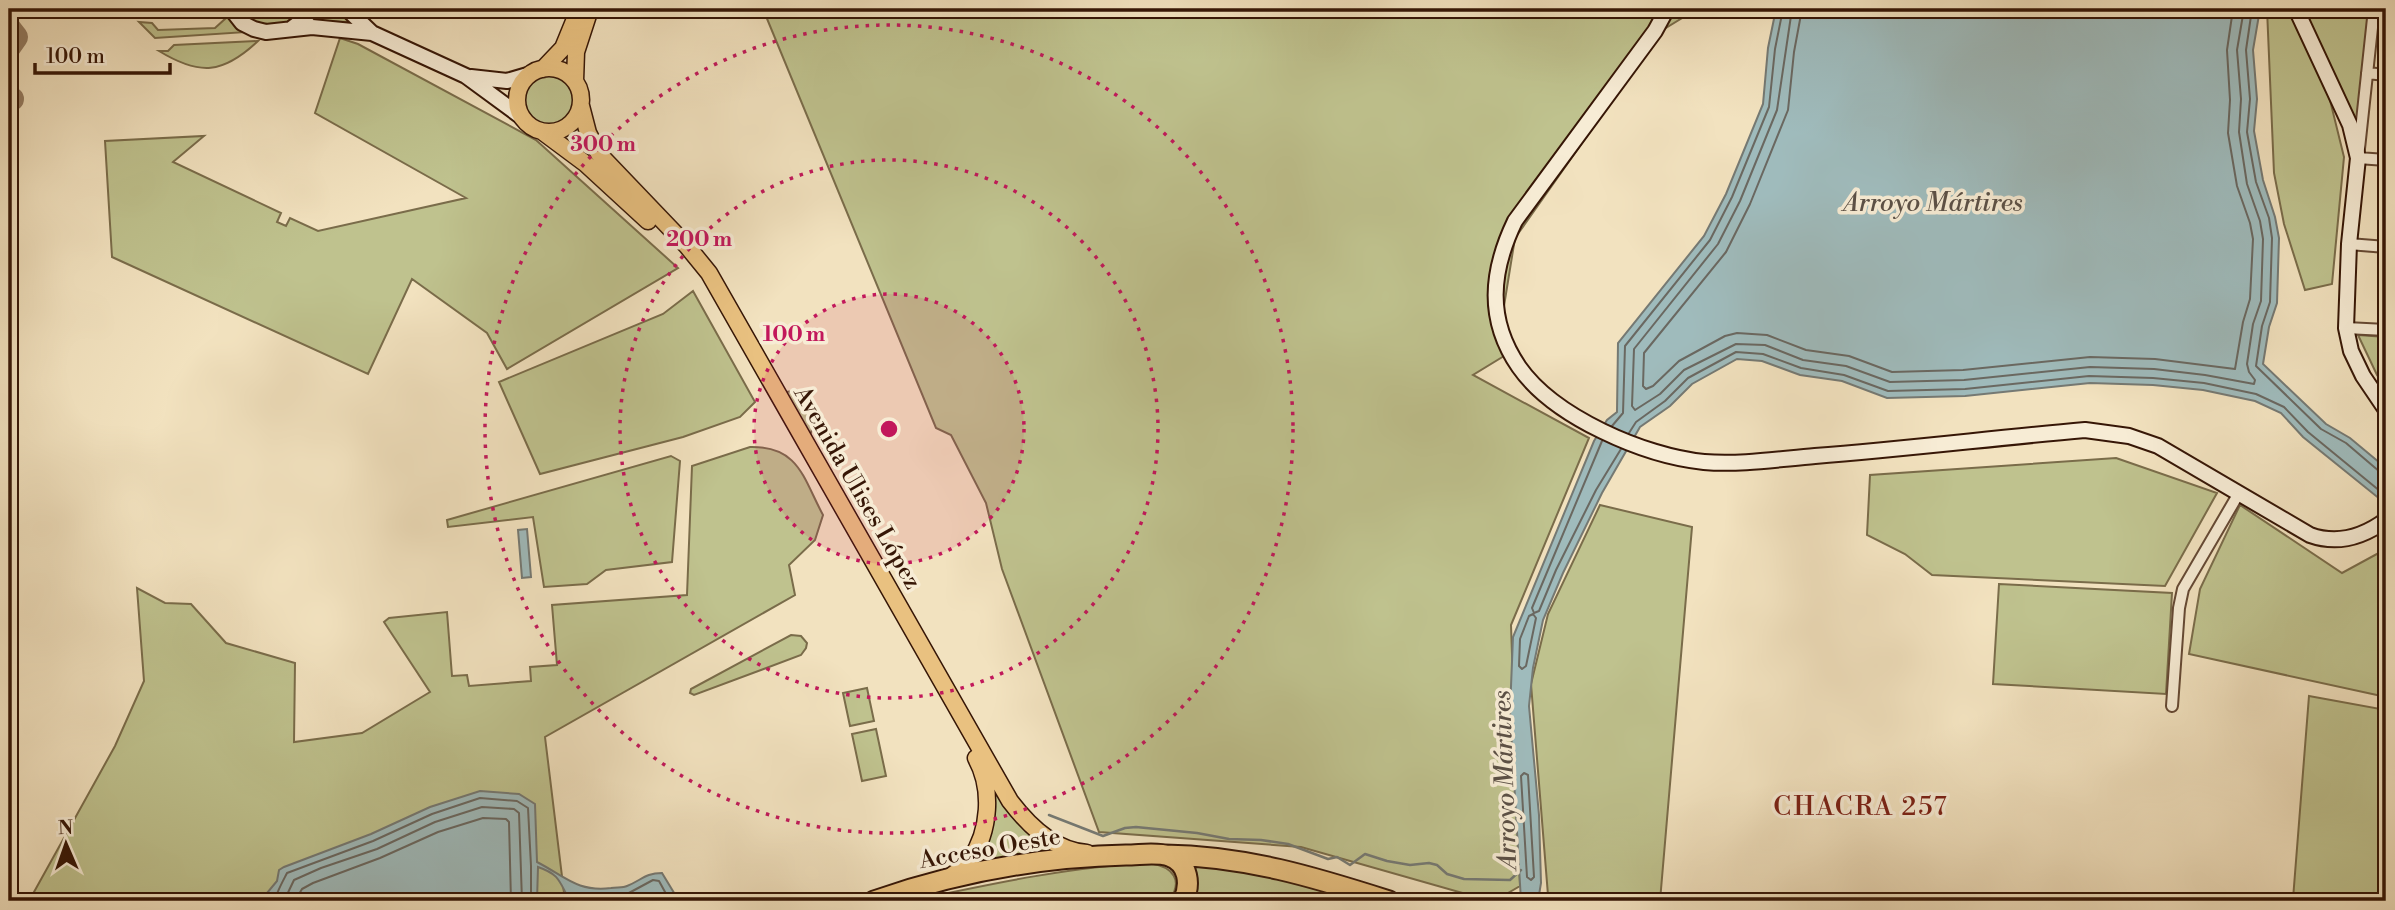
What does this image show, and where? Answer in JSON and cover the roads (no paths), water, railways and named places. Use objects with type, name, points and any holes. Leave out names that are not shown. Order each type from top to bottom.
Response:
[{"type":"highway","name":"Acceso Oeste","points":[[874,901],[944,881],[1020,865],[1118,855],[1188,855],[1255,863],[1304,874],[1389,901]]},
{"type":"highway","points":[[1157,855],[1169,856],[1185,870],[1188,890],[1183,901]]},
{"type":"main road","points":[[231,9],[242,23],[270,33],[312,27],[372,33],[466,76],[523,118]]},
{"type":"main road","points":[[287,30],[304,19],[313,9]]},
{"type":"main road","points":[[348,9],[372,33]]},
{"type":"main road","points":[[466,76],[507,81],[537,71],[561,71],[575,81],[579,89],[580,106],[571,123],[553,132],[543,132],[528,125],[517,100],[519,90],[537,71],[562,48],[579,9]]},
{"type":"main road","points":[[575,81],[576,52],[590,9]]},
{"type":"main road","points":[[1667,9],[1655,31],[1515,221],[1504,244],[1495,286],[1501,331],[1512,356],[1530,382],[1552,402],[1632,444],[1671,457],[1705,462],[1744,461],[2072,431],[2108,432],[2158,446],[2322,539],[2336,540],[2364,534],[2386,520]]},
{"type":"main road","points":[[2296,9],[2350,125],[2358,158],[2349,244],[2346,328],[2351,351],[2363,376],[2386,410]]},
{"type":"main road","name":"Avenida Ulises López","points":[[580,106],[588,133],[599,154],[687,246],[709,273],[1010,801],[1033,828],[1064,847],[1079,853],[1118,855]]},
{"type":"main road","name":"Avenida Ulises López","points":[[543,132],[586,164],[645,218],[701,279],[770,393],[980,766],[987,803],[984,832],[969,862],[944,881]]},
{"type":"street","points":[[2374,9],[2358,158],[2386,160]]},
{"type":"street","points":[[2367,73],[2386,75]]},
{"type":"street","points":[[2349,244],[2386,247]]},
{"type":"street","points":[[2346,328],[2386,330]]},
{"type":"street","points":[[2172,706],[2179,608],[2183,589],[2239,493]]},
{"type":"water","name":"Arroyo Mártires","points":[[1776,9],[2260,9],[2253,50],[2257,99],[2254,131],[2263,180],[2279,238],[2277,303],[2269,327],[2263,364],[2326,424],[2350,438],[2386,468],[2386,504],[2303,437],[2281,413],[2255,401],[2203,390],[2090,383],[1965,396],[1887,398],[1842,381],[1800,375],[1762,361],[1737,359],[1692,384],[1670,406],[1640,427],[1602,493],[1543,620],[1533,668],[1529,706],[1539,815],[1541,883],[1538,901],[1521,901],[1510,711],[1513,637],[1594,441],[1607,420],[1617,412],[1618,343],[1704,236],[1726,194],[1763,104],[1768,48]]},
{"type":"water","points":[[527,529],[531,577],[522,578],[518,530]]},
{"type":"water","points":[[480,791],[519,794],[535,804],[537,862],[564,878],[599,889],[625,887],[647,876],[662,873],[679,901],[570,901],[555,876],[538,867],[537,901],[269,901],[267,893],[277,881],[279,870],[284,867],[371,834],[430,807]]},
{"type":"waterway","points":[[1049,815],[1103,836],[1136,827],[1229,839],[1261,840],[1288,844],[1328,859],[1337,857],[1350,865],[1365,854],[1410,865],[1429,863],[1437,865],[1447,874],[1464,879],[1510,880],[1521,870]]},
{"type":"district","name":"CHACRA 257","points":[[1861,807]]}]
